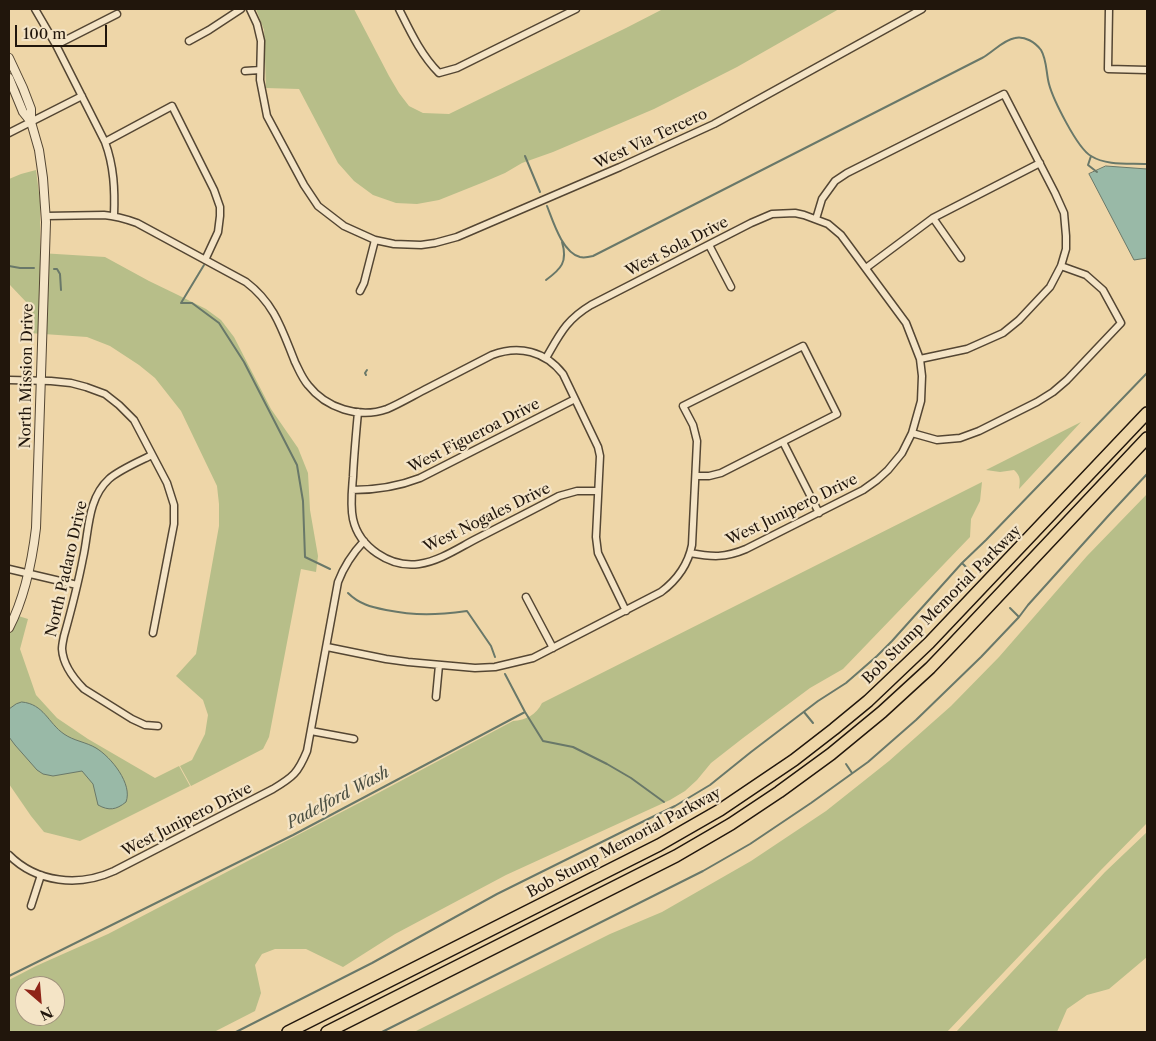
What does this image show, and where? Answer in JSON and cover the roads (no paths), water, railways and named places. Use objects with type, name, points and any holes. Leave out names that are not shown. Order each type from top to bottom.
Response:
[{"type":"highway","name":"Bob Stump Memorial Parkway","points":[[288,1032],[659,845],[720,810],[794,760],[868,701],[919,654],[1147,413]]},
{"type":"highway","points":[[327,1032],[676,856],[732,824],[802,776],[864,727],[930,668],[1147,438]]},
{"type":"street","points":[[35,9],[56,45],[109,152],[115,185],[114,216]]},
{"type":"street","points":[[189,41],[241,9]]},
{"type":"street","name":"West Via Tercero","points":[[250,9],[257,24],[261,41],[260,80],[267,116],[304,185],[318,206],[344,226],[375,240],[394,244],[421,245],[458,236],[620,167],[714,124],[922,9]]},
{"type":"street","points":[[401,9],[420,49],[439,73],[456,68],[573,9]]},
{"type":"street","points":[[1109,9],[1108,69],[1147,70]]},
{"type":"street","points":[[56,45],[117,14]]},
{"type":"street","name":"North Mission Drive","points":[[9,58],[31,109],[31,122],[39,150],[43,178],[46,216],[36,528],[29,573],[9,628]]},
{"type":"street","points":[[245,71],[260,70]]},
{"type":"street","name":"North Mission Drive","points":[[9,78],[23,112],[31,122]]},
{"type":"street","points":[[816,219],[822,199],[835,181],[847,173],[1004,94],[1064,213],[1066,249],[1061,266],[1044,294],[1019,320],[1003,333],[967,350],[920,359]]},
{"type":"street","points":[[9,134],[82,96]]},
{"type":"street","points":[[105,142],[172,106],[214,190],[220,207],[218,232],[205,260]]},
{"type":"street","points":[[866,268],[933,218],[1040,163]]},
{"type":"street","name":"West Sola Drive","points":[[546,358],[566,326],[579,312],[591,305],[761,218],[772,214],[795,213],[828,224],[841,235],[906,324],[920,359]]},
{"type":"street","points":[[46,216],[114,216],[137,223],[246,282],[264,298],[274,311],[303,378],[314,392],[341,409],[373,412],[388,408],[501,352],[524,350],[546,358],[563,374],[598,447],[600,456],[597,549],[626,610]]},
{"type":"street","points":[[933,218],[961,258]]},
{"type":"street","points":[[360,291],[364,283],[375,240]]},
{"type":"street","points":[[709,245],[731,287]]},
{"type":"street","points":[[912,433],[937,440],[960,438],[980,431],[1045,397],[1066,380],[1121,324],[1104,290],[1086,275],[1061,266]]},
{"type":"street","points":[[326,647],[386,659],[475,668],[495,667],[533,658],[667,588],[681,573],[690,553],[692,538],[697,440],[693,425],[684,406],[802,346],[837,414],[721,473],[710,476],[696,476]]},
{"type":"street","name":"West Junipero Drive","points":[[690,553],[716,557],[739,552],[819,513],[863,490],[877,480],[897,459],[912,433],[921,401],[922,376],[920,359]]},
{"type":"street","points":[[9,380],[41,380],[71,383],[86,387],[105,394],[134,420],[171,491],[175,514],[153,633]]},
{"type":"street","name":"West Figueroa Drive","points":[[352,490],[384,489],[408,483],[575,399]]},
{"type":"street","points":[[358,412],[352,490],[352,518],[364,541]]},
{"type":"street","points":[[783,442],[819,513]]},
{"type":"street","name":"North Padaro Drive","points":[[152,454],[109,479],[98,494],[90,516],[83,557],[62,649],[72,675],[84,689],[132,719],[145,725],[158,726]]},
{"type":"street","name":"West Nogales Drive","points":[[364,541],[373,551],[383,557],[408,565],[421,564],[440,558],[559,496],[577,491],[598,490]]},
{"type":"street","name":"West Junipero Drive","points":[[9,855],[18,864],[41,875],[65,881],[90,880],[105,875],[273,789],[293,775],[301,766],[307,751],[338,582],[349,559],[364,541]]},
{"type":"street","points":[[9,569],[77,584]]},
{"type":"street","points":[[526,597],[553,648]]},
{"type":"street","points":[[436,697],[438,665]]},
{"type":"street","points":[[311,731],[354,739]]},
{"type":"street","points":[[31,906],[41,875]]},
{"type":"waterway","points":[[547,206],[555,227],[568,249],[580,257],[593,256],[982,58],[1006,41],[1019,38],[1030,40],[1041,50],[1055,100],[1066,123],[1085,151],[1091,156],[1104,161],[1147,164]]},
{"type":"waterway","points":[[525,156],[540,192]]},
{"type":"waterway","points":[[1091,156],[1088,165],[1097,172]]},
{"type":"waterway","points":[[546,280],[556,272],[564,260],[562,242]]},
{"type":"waterway","points":[[181,303],[204,265]]},
{"type":"waterway","points":[[9,266],[34,268]]},
{"type":"waterway","points":[[54,269],[57,269],[60,274],[61,290]]},
{"type":"waterway","points":[[181,303],[192,303],[219,323],[244,362],[297,465],[303,501],[305,557],[330,569]]},
{"type":"waterway","points":[[366,375],[367,370]]},
{"type":"waterway","points":[[236,1032],[372,963],[497,894],[675,806],[710,785],[818,701],[846,683],[877,656],[962,563],[1147,373]]},
{"type":"waterway","points":[[382,1032],[703,871],[750,844],[868,762],[916,720],[981,657],[1147,474]]},
{"type":"waterway","points":[[962,563],[972,573]]},
{"type":"waterway","points":[[348,593],[356,600],[375,608],[397,612],[426,614],[467,611],[491,646],[495,657]]},
{"type":"waterway","points":[[1010,608],[1019,617]]},
{"type":"waterway","name":"Padelford Wash","points":[[505,674],[543,741],[573,747],[607,764],[631,778],[664,802]]},
{"type":"waterway","name":"Padelford Wash","points":[[9,976],[293,835],[525,712]]},
{"type":"waterway","points":[[804,712],[813,723]]},
{"type":"waterway","points":[[846,764],[852,773]]}]
